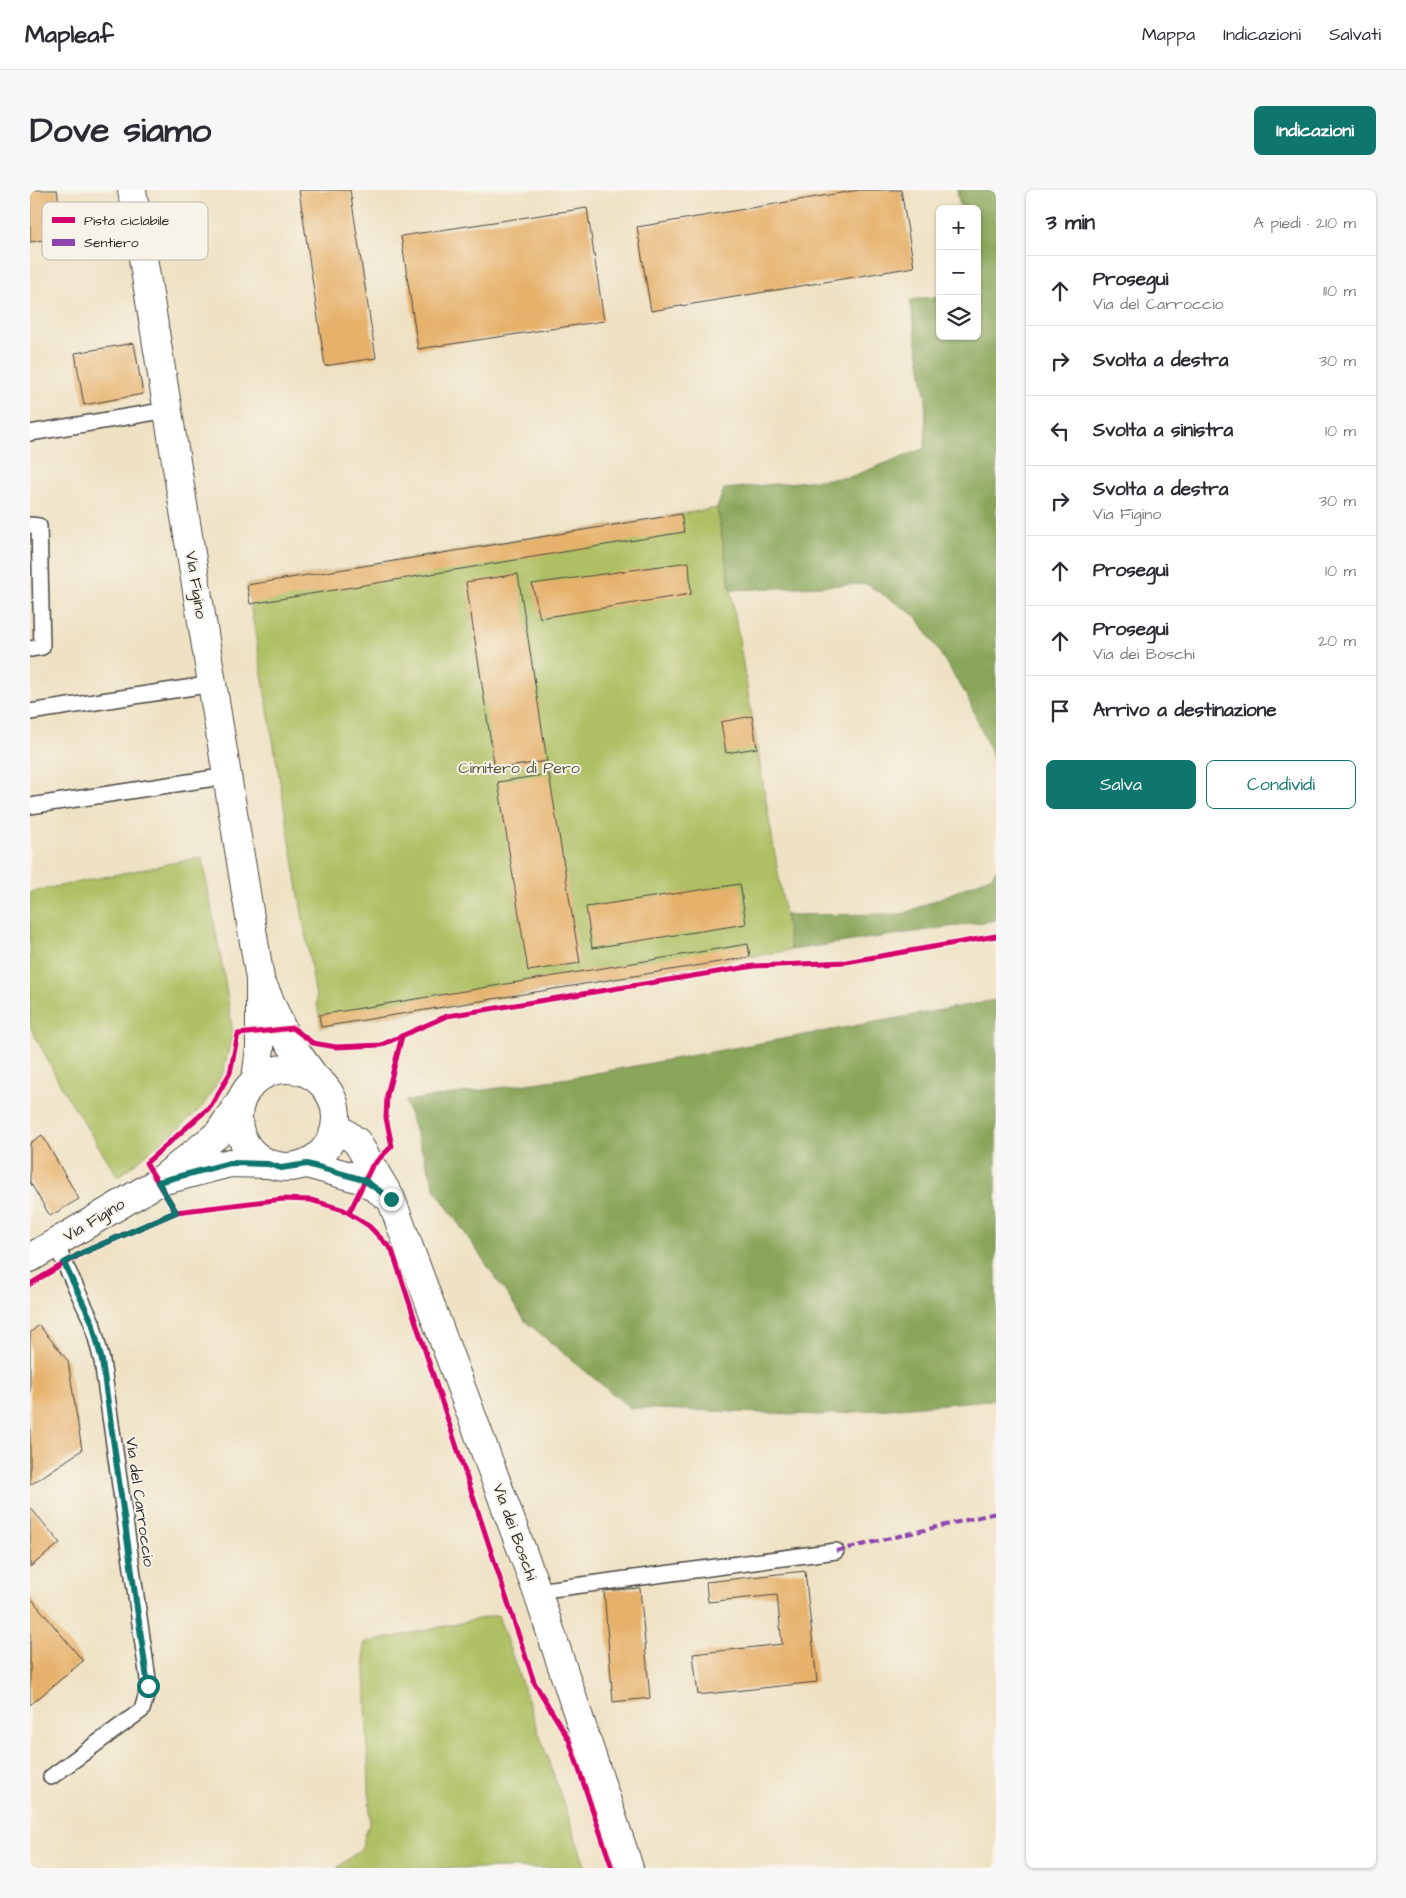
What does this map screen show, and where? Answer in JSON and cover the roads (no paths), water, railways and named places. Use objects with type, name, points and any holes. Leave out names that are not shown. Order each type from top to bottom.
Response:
[{"type":"street","name":"Via Figino","points":[[30,1258],[158,1182],[218,1134],[249,1090],[260,1048],[260,979],[143,260]]},
{"type":"street","name":"Via Figino","points":[[260,979],[286,1038],[314,1076]]},
{"type":"street","points":[[285,1069],[297,1070],[314,1076],[325,1086],[333,1098],[336,1109],[336,1126],[328,1147],[320,1156],[307,1164],[281,1168],[268,1164],[253,1154],[240,1135],[238,1118],[249,1090],[270,1072],[285,1069]]},
{"type":"street","name":"Via dei Boschi","points":[[336,1126],[357,1142],[391,1199],[537,1591],[629,1868]]},
{"type":"street","name":"Via Figino","points":[[158,1182],[230,1163],[268,1164]]},
{"type":"street","points":[[307,1164],[364,1180],[391,1199]]},
{"type":"lane","points":[[30,433],[168,410]]},
{"type":"lane","points":[[30,524],[39,526],[42,647],[30,649]]},
{"type":"lane","points":[[30,712],[213,684]]},
{"type":"lane","points":[[30,806],[228,776]]},
{"type":"lane","name":"Via del Carroccio","points":[[51,1777],[142,1710],[148,1686],[102,1361],[92,1322],[55,1243]]},
{"type":"lane","points":[[537,1591],[836,1551]]},
{"type":"park label","name":"Cimitero di Pero","points":[[519,768]]}]
